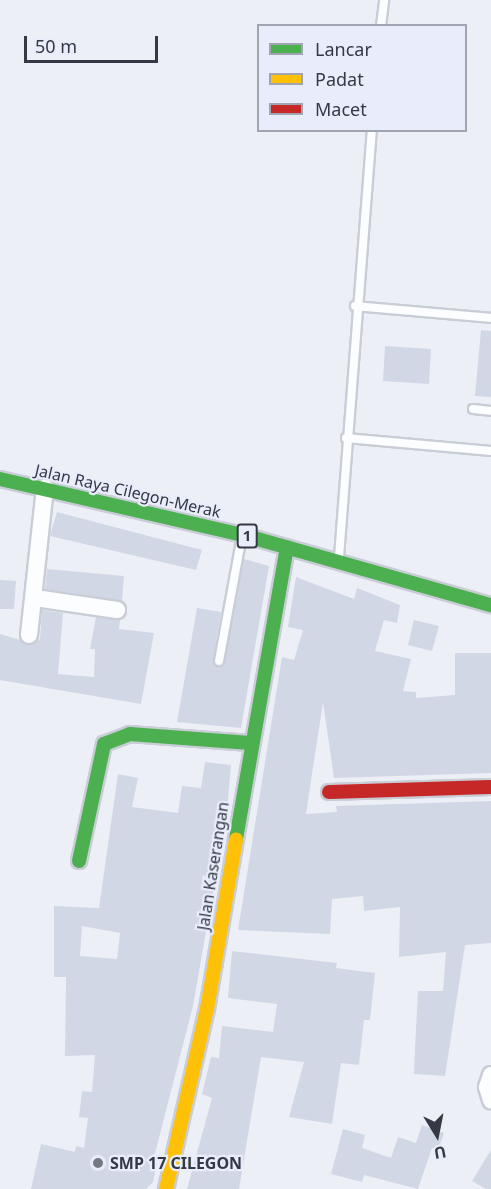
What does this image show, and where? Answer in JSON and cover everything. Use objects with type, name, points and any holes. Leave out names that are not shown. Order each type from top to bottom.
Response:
[{"type":"main road","name":"Jalan Raya Cilegon-Merak","points":[[0,479],[243,534],[491,605]]},
{"type":"main road","name":"Jalan Kaserangan","points":[[166,1189],[207,1009],[250,743],[287,547]]},
{"type":"main road","points":[[79,861],[104,744],[113,738],[130,734],[250,743]]},
{"type":"main road","points":[[329,792],[491,787]]},
{"type":"street","points":[[29,635],[36,598],[45,488]]},
{"type":"street","points":[[36,598],[117,610]]},
{"type":"street","points":[[491,1075],[487,1087],[491,1100]]},
{"type":"lane","points":[[381,24],[384,0]]},
{"type":"lane","points":[[339,560],[356,306],[372,132]]},
{"type":"lane","points":[[356,306],[491,318]]},
{"type":"lane","points":[[473,409],[491,411]]},
{"type":"lane","points":[[346,438],[491,451]]},
{"type":"lane","points":[[219,661],[243,534]]},
{"type":"building","points":[[481,330],[491,331],[491,397],[475,396]]},
{"type":"building","points":[[385,346],[431,349],[429,384],[383,381]]},
{"type":"building","points":[[57,512],[202,550],[196,570],[50,536]]},
{"type":"building","points":[[244,559],[269,566],[241,728],[177,722],[197,608],[221,612],[213,660],[222,667]]},
{"type":"building","points":[[47,569],[124,576],[122,601],[45,589]]},
{"type":"building","points":[[296,577],[354,599],[357,588],[400,605],[397,623],[384,620],[375,651],[411,659],[403,691],[416,692],[416,698],[455,695],[455,653],[491,653],[491,773],[334,778],[323,702],[306,814],[337,812],[336,806],[491,801],[491,943],[465,945],[445,1076],[414,1074],[418,991],[443,991],[446,952],[399,957],[400,907],[364,911],[363,896],[332,899],[330,934],[238,930],[282,657],[294,660],[303,630],[288,627]]},
{"type":"building","points":[[0,580],[16,581],[14,609],[0,609]]},
{"type":"building","points":[[42,610],[63,613],[58,674],[94,677],[95,649],[90,649],[96,617],[120,620],[119,629],[154,633],[141,704],[0,680],[0,634],[34,644],[40,639]]},
{"type":"building","points":[[414,620],[439,626],[432,651],[408,645]]},
{"type":"building","points":[[205,762],[231,765],[227,811],[193,1006],[153,1161],[157,1163],[153,1182],[146,1189],[31,1189],[41,1144],[75,1152],[76,1146],[84,1148],[88,1118],[79,1117],[82,1091],[92,1092],[95,1055],[65,1056],[66,977],[54,977],[54,906],[99,908],[118,774],[138,778],[132,807],[178,813],[182,786],[201,788]],"holes":[[[82,926],[120,933],[117,959],[80,956]]]},
{"type":"building","points":[[232,951],[337,963],[336,968],[375,973],[370,1020],[364,1020],[359,1065],[341,1063],[332,1124],[289,1117],[304,1062],[261,1057],[239,1189],[187,1189],[212,1098],[202,1094],[211,1057],[219,1058],[222,1026],[273,1032],[277,1004],[228,998]]},
{"type":"building","points":[[422,1125],[444,1133],[438,1150],[432,1148],[418,1189],[364,1175],[362,1182],[331,1174],[343,1129],[365,1135],[362,1148],[391,1158],[398,1137],[416,1143]]},
{"type":"building","points":[[491,1150],[491,1189],[486,1189],[472,1181]]},
{"type":"traffic: fast","points":[[0,479],[243,535],[491,605]]},
{"type":"traffic: fast","points":[[236,839],[287,547]]},
{"type":"traffic: fast","points":[[79,861],[104,744],[130,734],[250,743]]},
{"type":"traffic: slow","points":[[166,1189],[207,1009],[236,839]]},
{"type":"traffic: jam","points":[[329,792],[491,787]]},
{"type":"place","name":"SMP 17 CILEGON","points":[[98,1163]]}]
